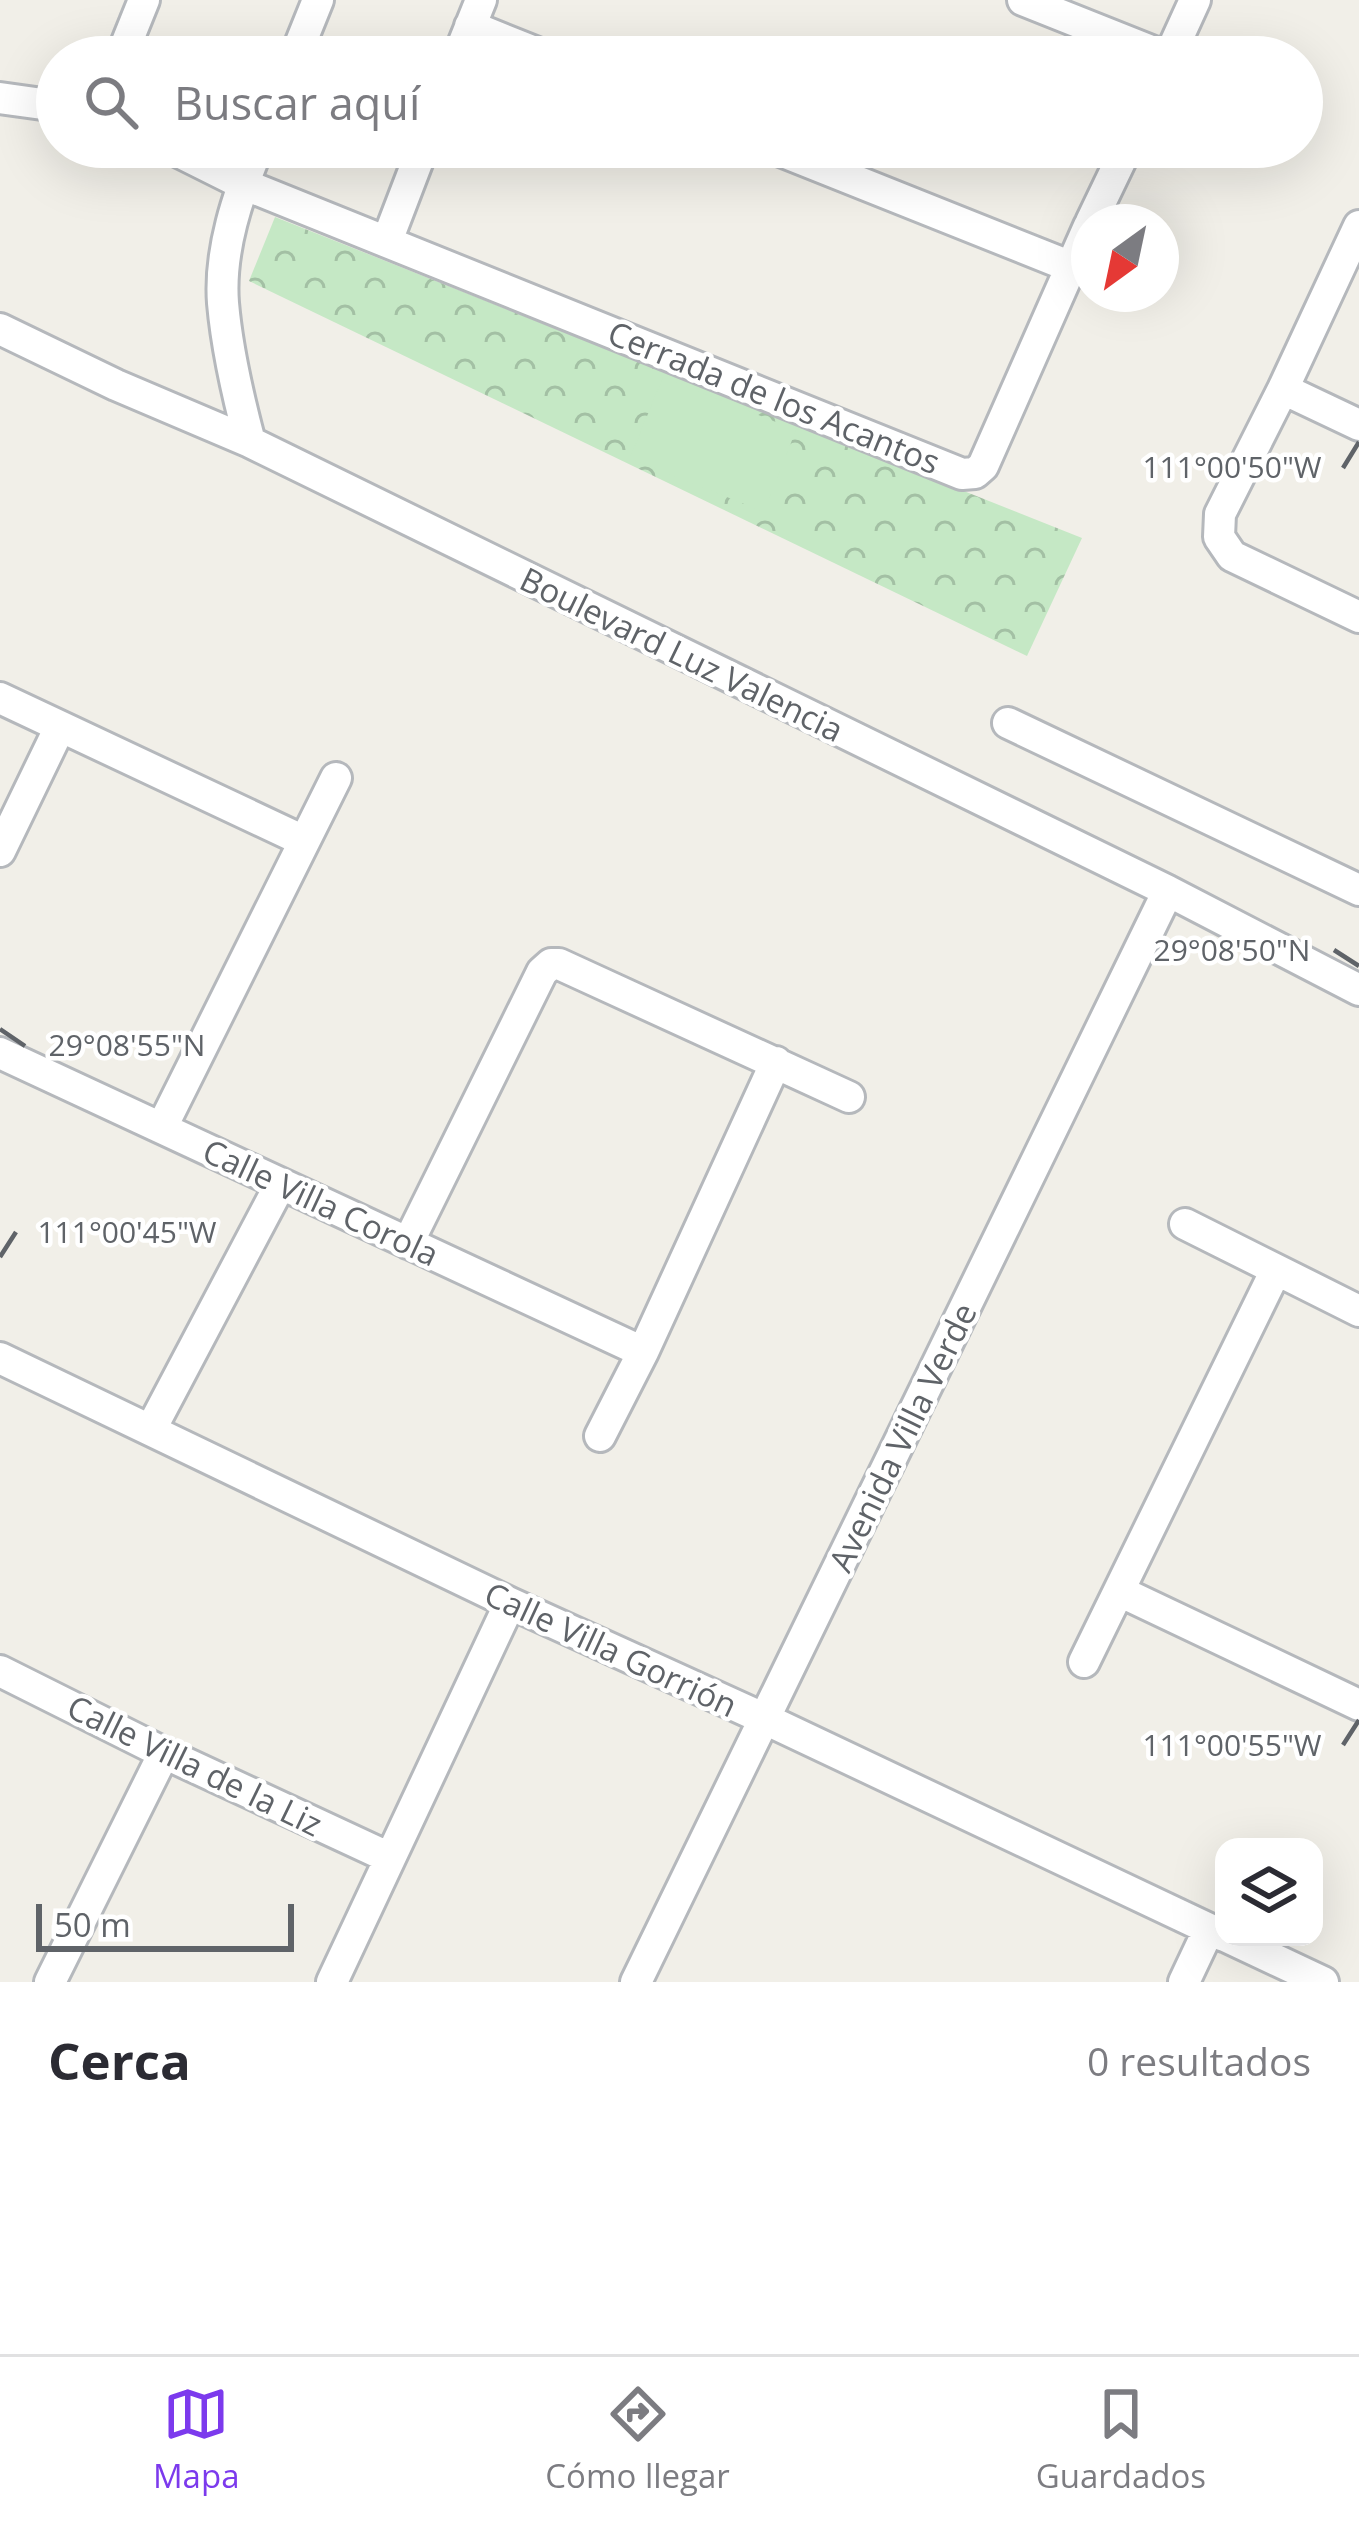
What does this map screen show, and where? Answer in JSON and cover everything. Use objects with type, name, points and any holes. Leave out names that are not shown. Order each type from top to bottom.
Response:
[{"type":"street","points":[[129,36],[143,0]]},
{"type":"street","points":[[303,36],[318,0]]},
{"type":"street","points":[[1023,0],[1115,36]]},
{"type":"street","points":[[1178,36],[1195,0]]},
{"type":"street","points":[[476,13],[513,36]]},
{"type":"street","points":[[0,98],[36,103]]},
{"type":"street","name":"Cerrada de los Acantos","points":[[211,168],[962,474],[975,473],[983,466],[1070,266]]},
{"type":"street","points":[[249,168],[227,242],[223,299],[235,383],[250,442]]},
{"type":"street","points":[[386,241],[415,168]]},
{"type":"street","points":[[824,168],[1070,266]]},
{"type":"street","name":"Cerrada de los Acantos","points":[[1099,204],[1116,168]]},
{"type":"street","points":[[1359,226],[1220,514],[1219,536],[1232,556],[1359,617]]},
{"type":"street","name":"Boulevard Luz Valencia","points":[[0,329],[250,442],[1168,891],[1359,990]]},
{"type":"street","points":[[1282,389],[1359,425]]},
{"type":"street","points":[[0,698],[304,841]]},
{"type":"street","points":[[1008,723],[1359,890]]},
{"type":"street","points":[[0,851],[60,727]]},
{"type":"street","points":[[162,1127],[336,778]]},
{"type":"street","name":"Avenida Villa Verde","points":[[636,1982],[1168,891]]},
{"type":"street","points":[[408,1243],[542,972],[551,964],[560,964],[849,1097]]},
{"type":"street","name":"Calle Villa Corola","points":[[0,1053],[643,1352]]},
{"type":"street","points":[[600,1436],[776,1062]]},
{"type":"street","points":[[151,1430],[280,1185]]},
{"type":"street","points":[[1185,1224],[1359,1311]]},
{"type":"street","points":[[1084,1662],[1276,1270]]},
{"type":"street","name":"Calle Villa Gorrión","points":[[0,1358],[510,1604],[1215,1932]]},
{"type":"street","points":[[1120,1591],[1359,1705]]},
{"type":"street","points":[[332,1982],[510,1604]]},
{"type":"street","name":"Calle Villa de la Liz","points":[[0,1672],[390,1858]]},
{"type":"street","points":[[50,1982],[164,1753]]},
{"type":"street","points":[[1184,1982],[1215,1941]]},
{"type":"street","name":"Calle Villa Gorrión","points":[[1246,1946],[1323,1982]]},
{"type":"green space","points":[[275,217],[1082,538],[1027,656],[249,281]]},
{"type":"green space","points":[[663,377],[796,430],[764,512],[630,458]]}]
